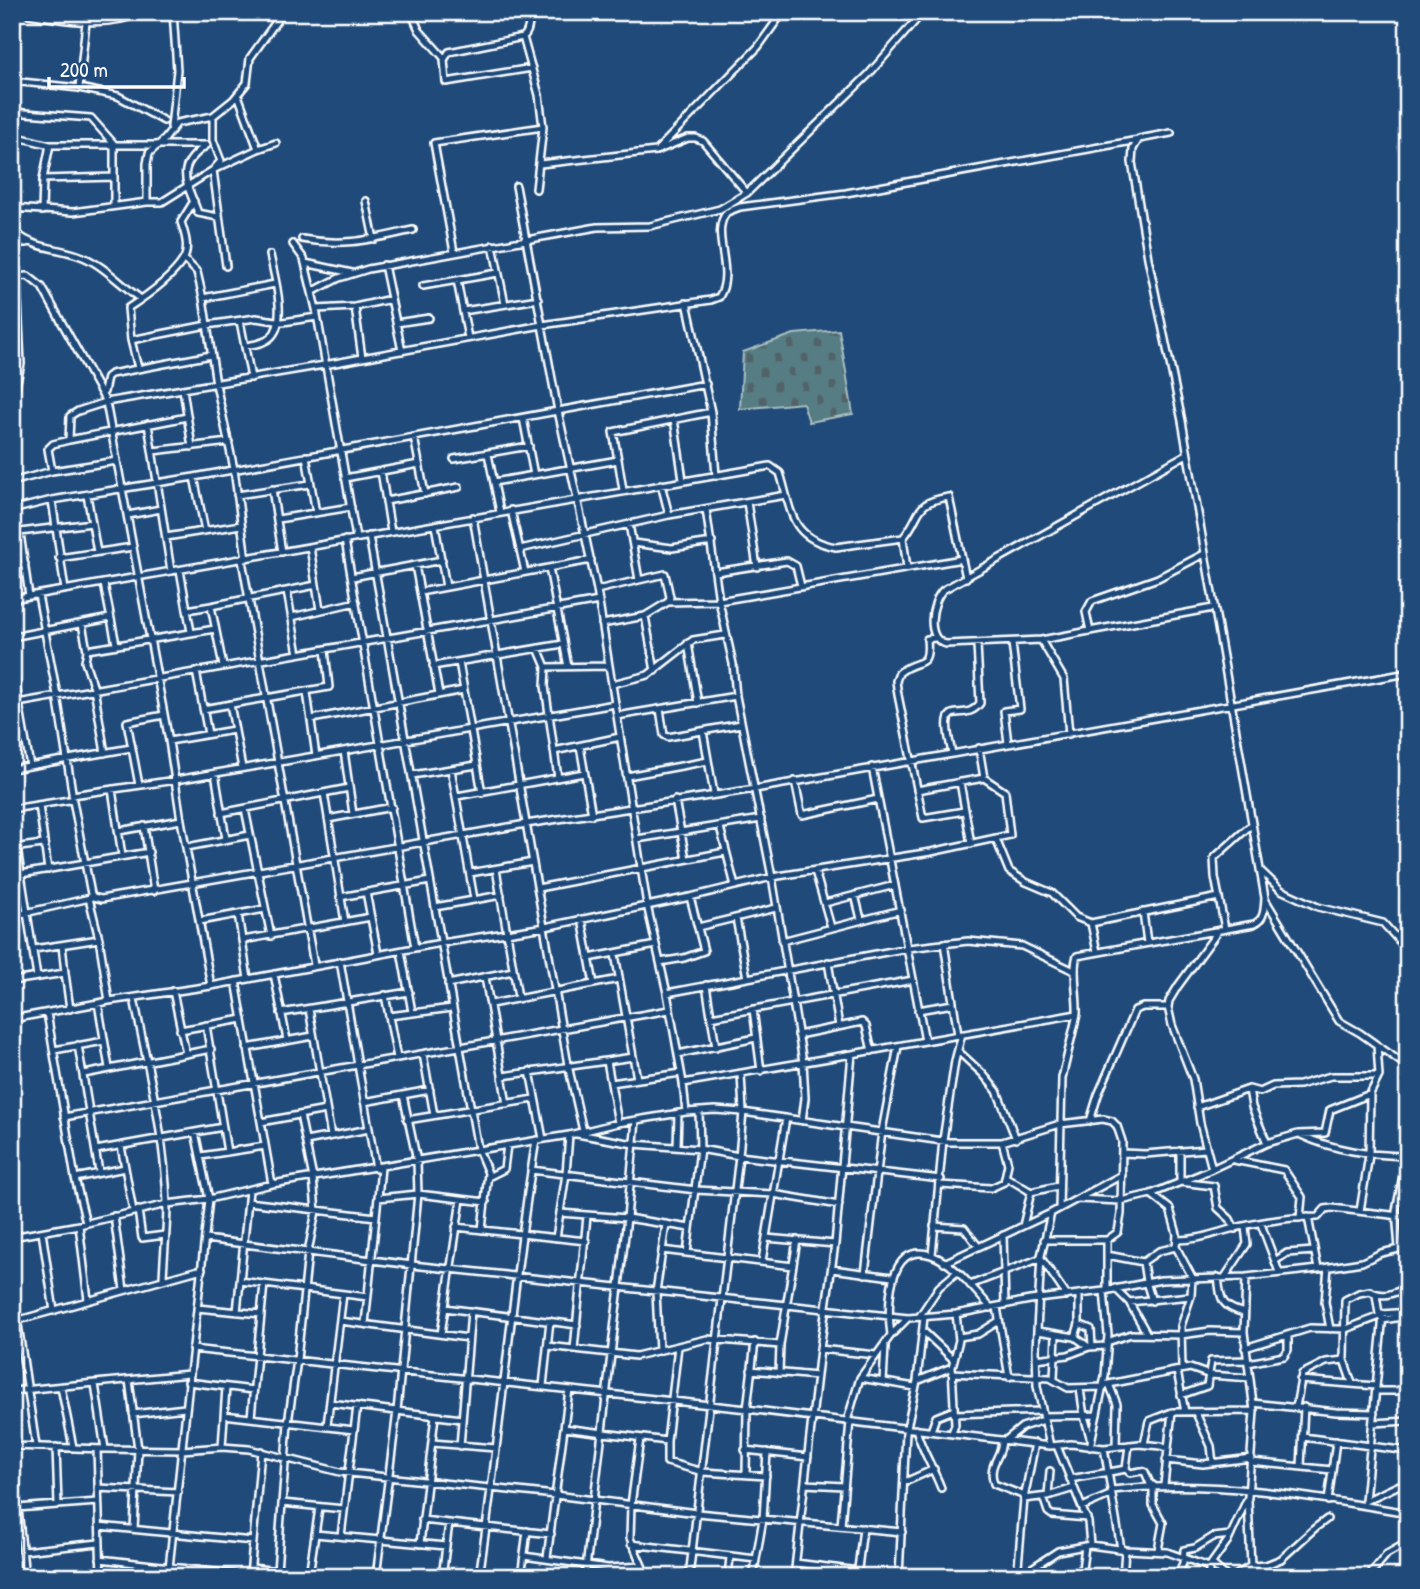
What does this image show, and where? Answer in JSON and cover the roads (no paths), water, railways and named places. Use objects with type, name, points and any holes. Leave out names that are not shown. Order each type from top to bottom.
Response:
[{"type":"street","points":[[28,14],[108,23],[143,12]]},
{"type":"street","points":[[171,130],[177,70],[173,12]]},
{"type":"street","points":[[147,202],[147,158],[152,148],[165,139],[180,121],[214,116],[238,95],[247,83],[250,58],[283,12]]},
{"type":"street","points":[[411,12],[419,30],[444,58],[446,82],[532,68]]},
{"type":"street","points":[[444,58],[451,52],[523,37],[527,33],[529,18],[533,12]]},
{"type":"street","points":[[656,151],[758,47],[783,12]]},
{"type":"street","points":[[312,292],[352,273],[384,265],[597,227],[650,226],[720,209],[747,193],[869,75],[923,12]]},
{"type":"street","points":[[79,88],[86,22]]},
{"type":"street","points":[[523,37],[539,95],[543,127],[536,189]]},
{"type":"street","points":[[12,81],[79,88],[118,96],[164,121]]},
{"type":"street","points":[[238,95],[258,149]]},
{"type":"street","points":[[12,111],[91,118],[114,144],[114,206]]},
{"type":"street","points":[[214,116],[210,144],[221,161],[213,170],[226,266]]},
{"type":"street","points":[[454,252],[434,143],[543,127]]},
{"type":"street","points":[[69,440],[70,416],[105,399],[216,384],[542,325],[711,300],[719,297],[726,280],[720,224],[727,212],[733,209],[846,193],[1171,133]]},
{"type":"street","points":[[22,138],[50,145],[210,144]]},
{"type":"street","points":[[540,164],[656,151],[688,138],[696,138],[703,141],[747,193]]},
{"type":"street","points":[[1139,139],[1133,149],[1132,162],[1187,454],[1265,898],[1339,1021],[1360,1032],[1408,1066]]},
{"type":"street","points":[[30,243],[16,233],[13,208],[74,212],[162,202],[213,170],[276,143]]},
{"type":"street","points":[[210,144],[195,155],[187,166],[185,177],[198,213],[218,217]]},
{"type":"street","points":[[42,211],[43,179],[50,145]]},
{"type":"street","points":[[43,179],[114,177]]},
{"type":"street","points":[[516,186],[558,411],[597,590],[647,905],[667,993],[683,1083],[677,1147]]},
{"type":"street","points":[[138,368],[131,340],[128,308],[184,259],[187,238],[181,222],[194,201]]},
{"type":"street","points":[[366,201],[374,239]]},
{"type":"street","points":[[302,239],[336,244],[413,230]]},
{"type":"street","points":[[12,243],[30,243],[84,257],[141,299]]},
{"type":"street","points":[[293,244],[305,263],[316,309],[356,538]]},
{"type":"street","points":[[493,245],[505,304]]},
{"type":"street","points":[[245,346],[270,338],[277,329],[275,284],[270,255]]},
{"type":"street","points":[[184,259],[197,272],[203,298],[216,384],[234,469],[249,598],[314,965]]},
{"type":"street","points":[[305,263],[352,273]]},
{"type":"street","points":[[384,265],[402,351]]},
{"type":"street","points":[[423,286],[498,273]]},
{"type":"street","points":[[12,403],[20,370],[15,277],[28,276],[42,287],[105,399],[151,639],[211,986]]},
{"type":"street","points":[[457,281],[468,338]]},
{"type":"street","points":[[203,298],[275,284]]},
{"type":"street","points":[[316,309],[355,307],[391,299]]},
{"type":"street","points":[[463,311],[538,299]]},
{"type":"street","points":[[685,303],[706,384],[716,476]]},
{"type":"street","points":[[355,307],[362,358]]},
{"type":"street","points":[[131,340],[207,325],[261,318],[278,321],[317,317]]},
{"type":"street","points":[[396,323],[429,318]]},
{"type":"street","points":[[240,321],[251,378]]},
{"type":"street","points":[[105,399],[107,377],[111,374],[211,355]]},
{"type":"street","points":[[12,370],[20,370]]},
{"type":"street","points":[[12,510],[51,500],[194,477],[706,384]]},
{"type":"street","points":[[183,389],[192,447]]},
{"type":"street","points":[[613,432],[711,412]]},
{"type":"street","points":[[51,471],[48,449],[53,444],[187,418]]},
{"type":"street","points":[[523,418],[534,475]]},
{"type":"street","points":[[674,419],[683,480]]},
{"type":"street","points":[[148,424],[171,571]]},
{"type":"street","points":[[494,482],[618,460],[613,432]]},
{"type":"street","points":[[613,432],[623,490]]},
{"type":"street","points":[[414,437],[425,494]]},
{"type":"street","points":[[153,451],[229,442]]},
{"type":"street","points":[[454,459],[529,446]]},
{"type":"street","points":[[488,454],[500,512]]},
{"type":"street","points":[[935,638],[933,609],[935,600],[943,590],[1187,454]]},
{"type":"street","points":[[306,456],[316,513]]},
{"type":"street","points":[[12,482],[51,471],[117,461]]},
{"type":"street","points":[[345,478],[419,464]]},
{"type":"street","points":[[12,599],[623,490],[772,467],[780,473],[800,532],[826,545],[849,547],[903,538]]},
{"type":"street","points":[[381,471],[391,532]]},
{"type":"street","points":[[194,477],[205,531]]},
{"type":"street","points":[[237,495],[310,484]]},
{"type":"street","points":[[661,484],[669,515]]},
{"type":"street","points":[[386,501],[459,487]]},
{"type":"street","points":[[272,489],[282,552]]},
{"type":"street","points":[[88,495],[97,552]]},
{"type":"street","points":[[520,550],[669,515],[786,495]]},
{"type":"street","points":[[907,568],[903,538],[921,507],[931,500],[949,497],[965,578]]},
{"type":"street","points":[[51,500],[65,590]]},
{"type":"street","points":[[747,502],[757,567]]},
{"type":"street","points":[[278,519],[351,507]]},
{"type":"street","points":[[128,515],[161,509]]},
{"type":"street","points":[[706,509],[719,601],[772,877],[803,1062],[805,1098],[802,1121]]},
{"type":"street","points":[[511,510],[525,572]]},
{"type":"street","points":[[473,517],[568,1065],[583,1131]]},
{"type":"street","points":[[12,533],[92,523]]},
{"type":"street","points":[[629,524],[639,580]]},
{"type":"street","points":[[166,537],[241,525]]},
{"type":"street","points":[[435,525],[446,587]]},
{"type":"street","points":[[20,533],[29,596]]},
{"type":"street","points":[[369,536],[459,1048],[478,1149],[488,1177],[482,1230]]},
{"type":"street","points":[[345,540],[415,948]]},
{"type":"street","points":[[633,543],[672,548],[712,542]]},
{"type":"street","points":[[59,558],[133,547]]},
{"type":"street","points":[[310,547],[320,610]]},
{"type":"street","points":[[1090,631],[1086,612],[1092,601],[1167,574],[1204,554]]},
{"type":"street","points":[[602,624],[645,616],[668,602],[719,601],[962,559]]},
{"type":"street","points":[[352,577],[442,560]]},
{"type":"street","points":[[420,592],[591,560]]},
{"type":"street","points":[[716,572],[790,562],[797,569],[801,586]]},
{"type":"street","points":[[12,566],[24,564]]},
{"type":"street","points":[[415,565],[439,694]]},
{"type":"street","points":[[549,568],[568,667]]},
{"type":"street","points":[[180,570],[191,632]]},
{"type":"street","points":[[597,590],[665,574],[670,597],[668,602]]},
{"type":"street","points":[[104,584],[116,644]]},
{"type":"street","points":[[187,610],[316,585]]},
{"type":"street","points":[[287,591],[299,654]]},
{"type":"street","points":[[38,595],[109,1001]]},
{"type":"street","points":[[16,703],[599,601]]},
{"type":"street","points":[[292,617],[356,603]]},
{"type":"street","points":[[211,606],[223,666]]},
{"type":"street","points":[[964,811],[923,818],[897,678],[903,669],[925,660],[928,655],[927,639],[935,638],[943,644],[1041,640],[1213,608]]},
{"type":"street","points":[[645,616],[655,671]]},
{"type":"street","points":[[12,637],[110,618]]},
{"type":"street","points":[[82,624],[87,650],[85,662],[94,688],[105,753]]},
{"type":"street","points":[[87,650],[215,629]]},
{"type":"street","points":[[612,684],[648,675],[688,643],[701,637],[725,635]]},
{"type":"street","points":[[1041,640],[1064,679],[1069,734]]},
{"type":"street","points":[[688,643],[698,703]]},
{"type":"street","points":[[1008,743],[1004,711],[1020,709],[1012,643]]},
{"type":"street","points":[[433,666],[563,644]]},
{"type":"street","points":[[951,753],[946,725],[948,719],[956,713],[975,709],[980,703],[977,644]]},
{"type":"street","points":[[538,649],[546,667],[545,686],[558,778]]},
{"type":"street","points":[[203,709],[330,686],[325,650]]},
{"type":"street","points":[[459,662],[482,793]]},
{"type":"street","points":[[12,663],[16,703],[30,766]]},
{"type":"street","points":[[546,667],[609,666]]},
{"type":"street","points":[[196,671],[208,734]]},
{"type":"street","points":[[12,915],[91,898],[101,899],[153,891],[526,824],[755,789],[1408,673]]},
{"type":"street","points":[[312,719],[464,690]]},
{"type":"street","points":[[307,692],[316,756]]},
{"type":"street","points":[[617,716],[736,696]]},
{"type":"street","points":[[230,704],[242,768]]},
{"type":"street","points":[[12,809],[112,789],[380,746],[615,704]]},
{"type":"street","points":[[660,709],[666,737],[741,724]]},
{"type":"street","points":[[139,785],[127,722],[164,715]]},
{"type":"street","points":[[169,741],[234,730]]},
{"type":"street","points":[[703,732],[714,794]]},
{"type":"street","points":[[554,751],[620,737]]},
{"type":"street","points":[[12,741],[26,739]]},
{"type":"street","points":[[580,746],[592,815]]},
{"type":"street","points":[[12,769],[131,748]]},
{"type":"street","points":[[979,748],[984,778]]},
{"type":"street","points":[[344,751],[353,814]]},
{"type":"street","points":[[626,776],[708,761]]},
{"type":"street","points":[[412,775],[477,765]]},
{"type":"street","points":[[872,767],[925,1041]]},
{"type":"street","points":[[451,769],[474,899]]},
{"type":"street","points":[[215,773],[226,839]]},
{"type":"street","points":[[457,796],[584,773]]},
{"type":"street","points":[[12,1019],[545,927],[772,877],[996,839],[1008,836],[1011,832],[1005,792],[984,778],[917,790]]},
{"type":"street","points":[[795,780],[802,815],[878,799]]},
{"type":"street","points":[[960,782],[971,844]]},
{"type":"street","points":[[221,813],[349,788]]},
{"type":"street","points":[[112,789],[122,856]]},
{"type":"street","points":[[324,793],[345,922]]},
{"type":"street","points":[[675,800],[686,859]]},
{"type":"street","points":[[38,805],[48,870]]},
{"type":"street","points":[[328,819],[392,807]]},
{"type":"street","points":[[245,809],[271,936]]},
{"type":"street","points":[[637,839],[761,819]]},
{"type":"street","points":[[119,831],[181,820]]},
{"type":"street","points":[[1212,1169],[1193,1079],[1172,1025],[1168,1007],[1178,986],[1222,930],[1214,858],[1251,825]]},
{"type":"street","points":[[144,826],[153,891]]},
{"type":"street","points":[[720,827],[735,886]]},
{"type":"street","points":[[187,847],[250,835]]},
{"type":"street","points":[[996,839],[1009,871],[1052,893],[1076,918],[1091,923],[1219,897]]},
{"type":"street","points":[[37,977],[15,848],[43,844]]},
{"type":"street","points":[[21,874],[149,852]]},
{"type":"street","points":[[538,888],[725,852]]},
{"type":"street","points":[[470,873],[533,862]]},
{"type":"street","points":[[1259,868],[1281,890],[1318,907],[1383,923],[1408,951]]},
{"type":"street","points":[[496,869],[518,997]]},
{"type":"street","points":[[815,871],[831,927]]},
{"type":"street","points":[[341,897],[430,881]]},
{"type":"street","points":[[825,903],[895,885]]},
{"type":"street","points":[[366,892],[378,954]]},
{"type":"street","points":[[435,907],[501,895]]},
{"type":"street","points":[[855,895],[861,919]]},
{"type":"street","points":[[660,962],[702,953],[704,949],[690,897]]},
{"type":"street","points":[[1059,1209],[1062,1078],[1077,1014],[1078,994],[1074,971],[1077,956],[1260,921],[1265,898]]},
{"type":"street","points":[[698,927],[776,908]]},
{"type":"street","points":[[200,921],[265,909]]},
{"type":"street","points":[[782,941],[901,910]]},
{"type":"street","points":[[1143,912],[1147,943]]},
{"type":"street","points":[[238,914],[248,979]]},
{"type":"street","points":[[243,940],[371,917]]},
{"type":"street","points":[[736,918],[747,978]]},
{"type":"street","points":[[582,919],[594,984]]},
{"type":"street","points":[[1091,923],[1097,951]]},
{"type":"street","points":[[34,949],[99,939]]},
{"type":"street","points":[[667,993],[908,948],[968,941],[1023,946],[1074,971]]},
{"type":"street","points":[[932,1255],[943,1140],[960,1034],[944,943]]},
{"type":"street","points":[[62,945],[70,1009]]},
{"type":"street","points":[[589,958],[656,945]]},
{"type":"street","points":[[401,950],[412,1012]]},
{"type":"street","points":[[615,954],[637,1079]]},
{"type":"street","points":[[340,961],[369,1129],[379,1168],[365,1324]]},
{"type":"street","points":[[828,962],[839,1026]]},
{"type":"street","points":[[448,984],[513,971]]},
{"type":"street","points":[[12,981],[65,973]]},
{"type":"street","points":[[274,974],[287,1040]]},
{"type":"street","points":[[485,977],[507,1104]]},
{"type":"street","points":[[491,1004],[619,979]]},
{"type":"street","points":[[711,1017],[913,980]]},
{"type":"street","points":[[236,981],[272,1184]]},
{"type":"street","points":[[706,985],[716,1047]]},
{"type":"street","points":[[173,991],[186,1054]]},
{"type":"street","points":[[281,1013],[409,992]]},
{"type":"street","points":[[386,995],[397,1058]]},
{"type":"street","points":[[134,998],[155,1099],[167,1203],[163,1278]]},
{"type":"street","points":[[98,1003],[109,1068]]},
{"type":"street","points":[[918,1010],[953,1004]]},
{"type":"street","points":[[1090,1121],[1098,1095],[1135,1010],[1143,1007],[1168,1007]]},
{"type":"street","points":[[389,1016],[452,1008]]},
{"type":"street","points":[[309,1009],[331,1136]]},
{"type":"street","points":[[753,1009],[761,1070]]},
{"type":"street","points":[[64,1117],[669,1010]]},
{"type":"street","points":[[47,1013],[82,1224],[88,1300]]},
{"type":"street","points":[[683,1083],[1077,1014]]},
{"type":"street","points":[[180,1030],[243,1019]]},
{"type":"street","points":[[798,1035],[865,1023],[872,1051]]},
{"type":"street","points":[[206,1026],[227,1152]]},
{"type":"street","points":[[247,1048],[313,1036]]},
{"type":"street","points":[[678,1054],[756,1038]]},
{"type":"street","points":[[54,1049],[104,1041]]},
{"type":"street","points":[[78,1045],[99,1172]]},
{"type":"street","points":[[1360,1211],[1369,1155],[1370,1094],[1378,1076],[1377,1045]]},
{"type":"street","points":[[865,1274],[882,1131],[898,1046]]},
{"type":"street","points":[[83,1074],[211,1049]]},
{"type":"street","points":[[958,1051],[997,1091],[1016,1139]]},
{"type":"street","points":[[423,1054],[435,1115]]},
{"type":"street","points":[[794,1577],[835,1244],[852,1054]]},
{"type":"street","points":[[503,1076],[633,1057]]},
{"type":"street","points":[[607,1061],[618,1123]]},
{"type":"street","points":[[530,1072],[543,1139]]},
{"type":"street","points":[[611,1083],[681,1073]]},
{"type":"street","points":[[689,1577],[743,1111],[741,1074]]},
{"type":"street","points":[[1197,1107],[1249,1090],[1260,1092],[1273,1086],[1311,1083],[1331,1076],[1378,1076]]},
{"type":"street","points":[[364,1102],[430,1090]]},
{"type":"street","points":[[1249,1090],[1252,1107],[1267,1143]]},
{"type":"street","points":[[1078,1199],[1121,1201],[1151,1194],[1267,1143],[1298,1133],[1325,1132],[1330,1110],[1370,1094]]},
{"type":"street","points":[[376,1577],[397,1411],[418,1194],[417,1161],[403,1095]]},
{"type":"street","points":[[407,1121],[534,1100]]},
{"type":"street","points":[[261,1122],[326,1110]]},
{"type":"street","points":[[687,1253],[700,1149],[699,1111]]},
{"type":"street","points":[[12,1237],[82,1224],[167,1203],[209,1199],[272,1184],[379,1168],[682,1112],[743,1111],[949,1142],[1002,1142],[1060,1124],[1103,1119],[1112,1121],[1122,1141],[1120,1228],[1107,1240],[1044,1240]]},
{"type":"street","points":[[277,1571],[288,1423],[308,1252],[316,1211],[313,1178],[300,1115]]},
{"type":"street","points":[[762,1261],[786,1118]]},
{"type":"street","points":[[585,1577],[636,1120]]},
{"type":"street","points":[[96,1150],[223,1127]]},
{"type":"street","points":[[306,1141],[369,1129]]},
{"type":"street","points":[[168,1577],[209,1199],[195,1132]]},
{"type":"street","points":[[1298,1133],[1319,1144],[1369,1155],[1407,1155],[1396,1216],[1398,1249]]},
{"type":"street","points":[[571,1134],[634,1144],[842,1166],[991,1188],[1004,1182],[1006,1177],[1008,1164],[1002,1142]]},
{"type":"street","points":[[556,1238],[571,1134]]},
{"type":"street","points":[[479,1577],[492,1489],[516,1275],[536,1140]]},
{"type":"street","points":[[488,1177],[504,1169],[507,1144]]},
{"type":"street","points":[[121,1146],[142,1238],[165,1236]]},
{"type":"street","points":[[201,1156],[265,1146]]},
{"type":"street","points":[[1122,1153],[1206,1149]]},
{"type":"street","points":[[1180,1151],[1180,1182]]},
{"type":"street","points":[[1233,1159],[1284,1170],[1302,1197],[1300,1218]]},
{"type":"street","points":[[75,1178],[125,1168]]},
{"type":"street","points":[[531,1170],[696,1190],[773,1194],[839,1205]]},
{"type":"street","points":[[944,1263],[1051,1213],[1122,1175]]},
{"type":"street","points":[[1006,1177],[1031,1192],[1058,1186]]},
{"type":"street","points":[[1180,1182],[1214,1186],[1218,1208],[1230,1219],[1235,1229]]},
{"type":"street","points":[[237,1312],[249,1190]]},
{"type":"street","points":[[1023,1226],[1031,1192]]},
{"type":"street","points":[[378,1198],[418,1194],[486,1202]]},
{"type":"street","points":[[1151,1194],[1170,1209],[1177,1243],[1192,1278],[1191,1296],[1181,1335],[1181,1395],[1185,1412]]},
{"type":"street","points":[[441,1334],[461,1199]]},
{"type":"street","points":[[248,1202],[376,1217]]},
{"type":"street","points":[[1107,1255],[1143,1262],[1177,1243],[1261,1224],[1320,1217],[1325,1209],[1332,1208],[1408,1217]]},
{"type":"street","points":[[560,1213],[627,1218],[690,1228]]},
{"type":"street","points":[[1051,1213],[1041,1258],[1036,1378],[1043,1416],[1053,1446],[1087,1518],[1088,1545],[1081,1577]]},
{"type":"street","points":[[114,1216],[124,1290]]},
{"type":"street","points":[[574,1349],[587,1216]]},
{"type":"street","points":[[1308,1217],[1318,1269]]},
{"type":"street","points":[[659,1352],[656,1292],[666,1224]]},
{"type":"street","points":[[1261,1224],[1279,1272]]},
{"type":"street","points":[[933,1226],[964,1228],[978,1247]]},
{"type":"street","points":[[456,1227],[586,1241]]},
{"type":"street","points":[[1226,1277],[1247,1244],[1245,1227]]},
{"type":"street","points":[[42,1232],[54,1311]]},
{"type":"street","points":[[1003,1235],[1005,1305]]},
{"type":"street","points":[[766,1238],[835,1244]]},
{"type":"street","points":[[205,1239],[723,1300],[908,1318],[956,1314],[1106,1291],[1146,1282],[1318,1269],[1362,1262],[1381,1253],[1408,1247]]},
{"type":"street","points":[[779,1373],[780,1345],[797,1240]]},
{"type":"street","points":[[1090,1447],[1106,1385],[1107,1240]]},
{"type":"street","points":[[662,1250],[793,1266]]},
{"type":"street","points":[[1275,1261],[1287,1253],[1314,1251]]},
{"type":"street","points":[[891,1335],[888,1316],[892,1277],[908,1257],[914,1254],[932,1255],[957,1272],[994,1308],[999,1321],[1009,1377]]},
{"type":"street","points":[[970,1285],[1041,1258]]},
{"type":"street","points":[[1041,1258],[1066,1296]]},
{"type":"street","points":[[1143,1262],[1152,1301]]},
{"type":"street","points":[[1328,1267],[1325,1302],[1330,1329]]},
{"type":"street","points":[[15,1322],[202,1269]]},
{"type":"street","points":[[832,1269],[892,1277]]},
{"type":"street","points":[[899,1577],[907,1428],[916,1384],[923,1331],[922,1317],[939,1287],[957,1272]]},
{"type":"street","points":[[1245,1276],[1245,1348],[1254,1411],[1248,1497],[1251,1566],[1248,1577]]},
{"type":"street","points":[[1218,1277],[1223,1302],[1230,1309],[1244,1313]]},
{"type":"street","points":[[240,1281],[368,1297]]},
{"type":"street","points":[[12,1284],[15,1322],[36,1446]]},
{"type":"street","points":[[251,1417],[264,1284]]},
{"type":"street","points":[[1352,1383],[1344,1360],[1345,1300],[1367,1292],[1389,1295],[1408,1287]]},
{"type":"street","points":[[1115,1289],[1129,1302],[1147,1334]]},
{"type":"street","points":[[327,1425],[342,1294]]},
{"type":"street","points":[[1075,1337],[1079,1324],[1079,1294]]},
{"type":"street","points":[[1376,1295],[1381,1315]]},
{"type":"street","points":[[1362,1502],[1371,1445],[1381,1315],[1389,1295]]},
{"type":"street","points":[[1129,1302],[1191,1296]]},
{"type":"street","points":[[197,1308],[261,1314]]},
{"type":"street","points":[[445,1308],[576,1325]]},
{"type":"street","points":[[460,1446],[471,1311]]},
{"type":"street","points":[[1245,1348],[1310,1328],[1346,1329],[1381,1315],[1407,1313]]},
{"type":"street","points":[[956,1314],[959,1337],[952,1370],[955,1425],[959,1434]]},
{"type":"street","points":[[841,1526],[849,1421],[860,1378],[891,1335],[908,1318]]},
{"type":"street","points":[[340,1321],[468,1338]]},
{"type":"street","points":[[543,1386],[550,1321]]},
{"type":"street","points":[[959,1337],[978,1334],[999,1321]]},
{"type":"street","points":[[1079,1324],[1091,1329],[1091,1347]]},
{"type":"street","points":[[923,1331],[954,1360]]},
{"type":"street","points":[[1038,1331],[1075,1337],[1091,1347]]},
{"type":"street","points":[[1036,1359],[1107,1344],[1131,1334],[1244,1332]]},
{"type":"street","points":[[1054,1378],[1056,1335]]},
{"type":"street","points":[[1181,1395],[1207,1386],[1212,1360],[1247,1361],[1284,1356],[1288,1350],[1288,1335]]},
{"type":"street","points":[[548,1346],[636,1356],[707,1339],[780,1345]]},
{"type":"street","points":[[746,1474],[747,1409],[755,1342]]},
{"type":"street","points":[[678,1346],[667,1462],[703,1472],[766,1476]]},
{"type":"street","points":[[883,1382],[885,1346]]},
{"type":"street","points":[[192,1349],[543,1386],[1053,1446],[1071,1444],[1104,1448],[1143,1444],[1166,1447]]},
{"type":"street","points":[[820,1349],[876,1355]]},
{"type":"street","points":[[1301,1467],[1302,1374],[1326,1362],[1344,1360]]},
{"type":"street","points":[[860,1378],[916,1384],[952,1370],[1009,1377],[1054,1378],[1068,1388],[1080,1389],[1195,1368],[1210,1375],[1250,1378]]},
{"type":"street","points":[[751,1370],[817,1376]]},
{"type":"street","points":[[12,1391],[189,1374]]},
{"type":"street","points":[[129,1380],[138,1449],[134,1529]]},
{"type":"street","points":[[1300,1380],[1352,1383],[1397,1391],[1408,1384]]},
{"type":"street","points":[[188,1382],[253,1390]]},
{"type":"street","points":[[94,1384],[105,1449]]},
{"type":"street","points":[[1106,1385],[1117,1404],[1116,1446]]},
{"type":"street","points":[[61,1387],[73,1447]]},
{"type":"street","points":[[222,1447],[226,1387]]},
{"type":"street","points":[[1080,1389],[1091,1438]]},
{"type":"street","points":[[547,1558],[569,1390]]},
{"type":"street","points":[[330,1403],[462,1419]]},
{"type":"street","points":[[1253,1403],[1336,1412],[1374,1413]]},
{"type":"street","points":[[341,1536],[357,1406]]},
{"type":"street","points":[[133,1414],[186,1408]]},
{"type":"street","points":[[1143,1444],[1149,1421],[1172,1412],[1254,1411]]},
{"type":"street","points":[[931,1431],[936,1417],[954,1412],[1043,1416],[1097,1415]]},
{"type":"street","points":[[1164,1485],[1166,1447],[1172,1412]]},
{"type":"street","points":[[1196,1413],[1211,1446],[1213,1463]]},
{"type":"street","points":[[224,1415],[354,1430]]},
{"type":"street","points":[[420,1544],[435,1416]]},
{"type":"street","points":[[1043,1416],[1004,1440],[992,1465],[994,1484],[1025,1498],[1074,1488]]},
{"type":"street","points":[[1373,1423],[1408,1421]]},
{"type":"street","points":[[952,1433],[955,1425]]},
{"type":"street","points":[[564,1428],[667,1441]]},
{"type":"street","points":[[916,1429],[920,1445],[929,1456],[941,1488]]},
{"type":"street","points":[[1303,1437],[1408,1451]]},
{"type":"street","points":[[640,1439],[631,1505],[631,1544],[648,1577]]},
{"type":"street","points":[[1328,1501],[1336,1441]]},
{"type":"street","points":[[432,1443],[496,1448]]},
{"type":"street","points":[[1017,1577],[1025,1498],[1035,1443]]},
{"type":"street","points":[[1126,1469],[1129,1445]]},
{"type":"street","points":[[25,1577],[12,1448],[36,1446],[183,1450],[222,1447],[261,1451],[285,1460],[349,1473],[555,1494],[697,1513],[902,1532]]},
{"type":"street","points":[[56,1447],[58,1505]]},
{"type":"street","points":[[1104,1448],[1123,1549],[1123,1577]]},
{"type":"street","points":[[97,1449],[101,1577]]},
{"type":"street","points":[[746,1450],[808,1457]]},
{"type":"street","points":[[100,1559],[250,1576],[261,1451]]},
{"type":"street","points":[[753,1577],[763,1519],[767,1452]]},
{"type":"street","points":[[1166,1460],[1213,1463],[1251,1460],[1332,1470]]},
{"type":"street","points":[[905,1482],[934,1469]]},
{"type":"street","points":[[1070,1479],[1126,1469],[1130,1473],[1145,1472],[1151,1486],[1153,1505],[1163,1523],[1158,1550]]},
{"type":"street","points":[[1050,1471],[1045,1496],[1048,1512],[1052,1515],[1087,1518]]},
{"type":"street","points":[[1362,1502],[1408,1481]]},
{"type":"street","points":[[806,1484],[844,1486]]},
{"type":"street","points":[[1082,1507],[1112,1492],[1164,1485],[1249,1489],[1328,1501],[1362,1502],[1408,1513]]},
{"type":"street","points":[[98,1488],[178,1492]]},
{"type":"street","points":[[1209,1577],[1211,1566],[1231,1535],[1248,1497]]},
{"type":"street","points":[[17,1508],[98,1502]]},
{"type":"street","points":[[282,1503],[344,1509]]},
{"type":"street","points":[[309,1575],[319,1508]]},
{"type":"street","points":[[1233,1577],[1251,1566],[1266,1565],[1281,1559],[1327,1519]]},
{"type":"street","points":[[422,1520],[551,1534]]},
{"type":"street","points":[[442,1577],[449,1523]]},
{"type":"street","points":[[99,1526],[253,1541]]},
{"type":"street","points":[[796,1563],[858,1574],[863,1528]]},
{"type":"street","points":[[521,1577],[527,1531]]},
{"type":"street","points":[[12,1534],[21,1533]]},
{"type":"street","points":[[315,1534],[446,1546]]},
{"type":"street","points":[[1177,1577],[1183,1563],[1184,1550],[1198,1547],[1215,1536],[1231,1535]]},
{"type":"street","points":[[1368,1577],[1387,1554],[1408,1542]]},
{"type":"street","points":[[23,1551],[99,1543]]},
{"type":"street","points":[[631,1544],[756,1559]]},
{"type":"street","points":[[1017,1577],[1058,1551],[1088,1545],[1158,1550],[1211,1566],[1227,1577]]},
{"type":"street","points":[[524,1556],[608,1568],[642,1566]]},
{"type":"street","points":[[728,1577],[730,1557]]},
{"type":"street","points":[[251,1568],[336,1577]]},
{"type":"street","points":[[832,1569],[832,1577]]}]
